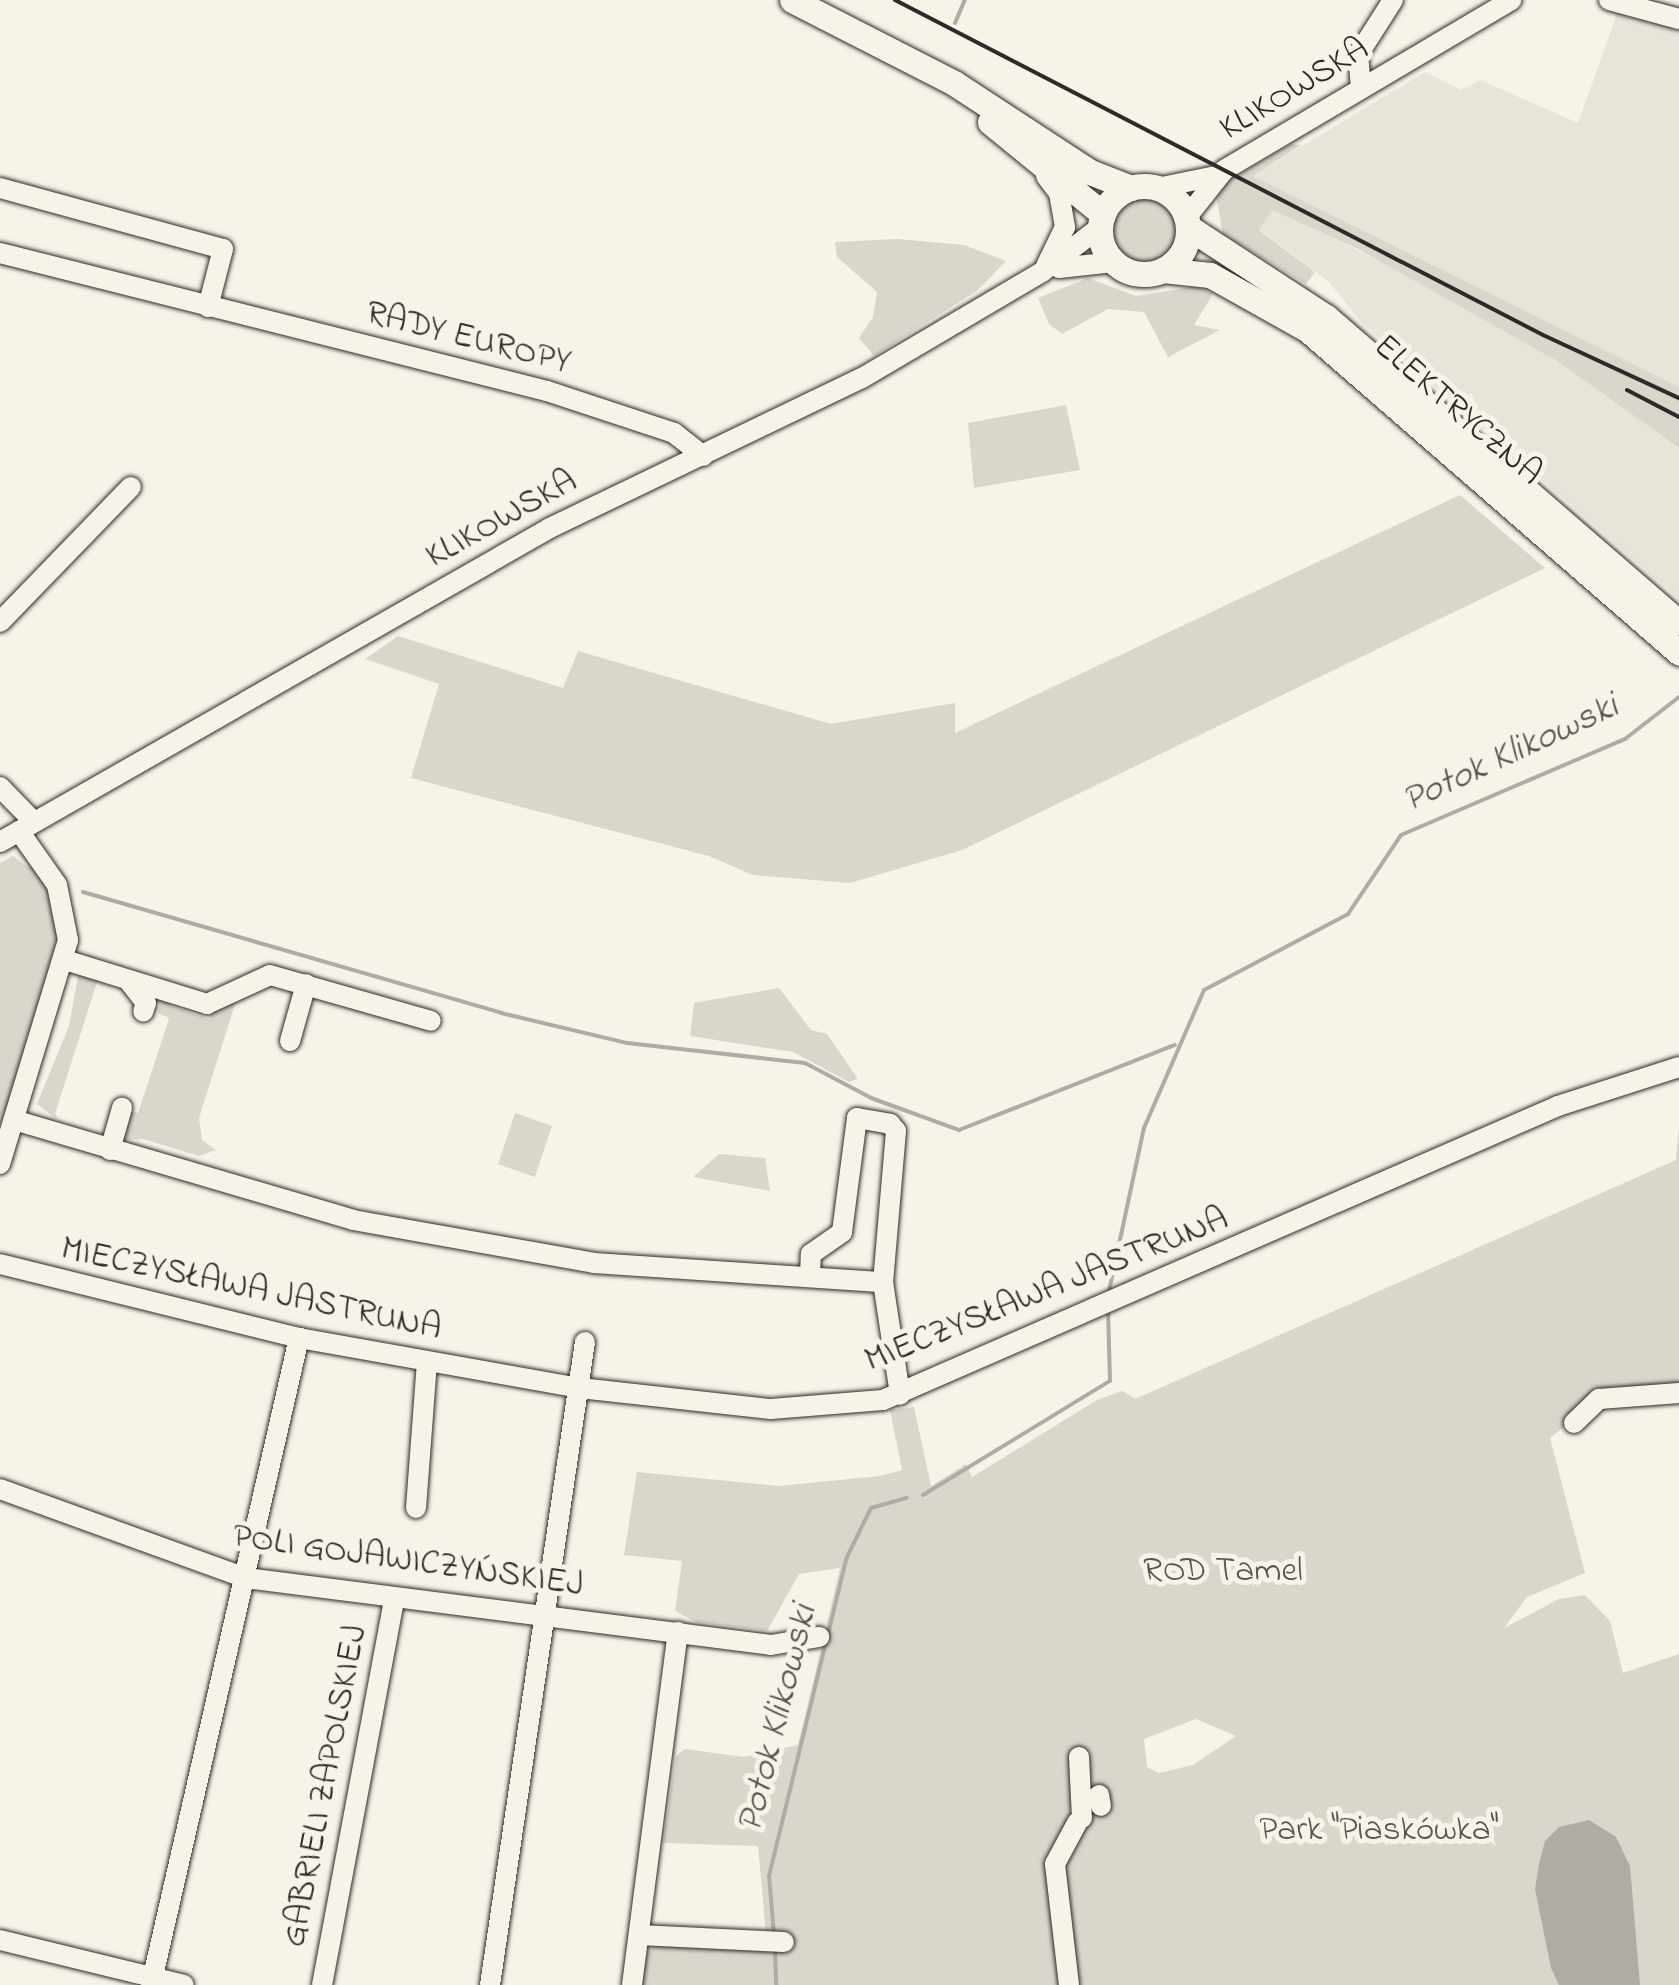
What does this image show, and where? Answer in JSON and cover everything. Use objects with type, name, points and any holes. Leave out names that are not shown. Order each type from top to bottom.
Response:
[{"type":"main road","points":[[792,0],[894,52],[1090,172],[1178,203],[1187,222],[1182,252],[1163,270],[1138,274],[1114,262],[1102,221],[1030,158],[894,52]]},
{"type":"main road","points":[[1102,221],[1144,188]]},
{"type":"main road","name":"ELEKTRYCZNA","points":[[1187,222],[1326,317],[1679,623]]},
{"type":"main road","name":"ELEKTRYCZNA","points":[[1163,270],[1210,275],[1308,330],[1679,652]]},
{"type":"street","points":[[1361,88],[1358,55],[1392,0]]},
{"type":"street","name":"KLIKOWSKA","points":[[1144,188],[1216,176],[1512,0]]},
{"type":"street","points":[[1609,0],[1679,20]]},
{"type":"street","points":[[1030,158],[1058,192],[1065,216],[1060,244],[1042,272]]},
{"type":"street","name":"KLIKOWSKA","points":[[1187,222],[1216,176]]},
{"type":"street","points":[[0,188],[223,249],[208,307]]},
{"type":"street","name":"KLIKOWSKA","points":[[18,832],[550,528],[829,397],[1042,272],[1102,221]]},
{"type":"street","name":"RADY EUROPY","points":[[0,252],[548,391],[674,433],[704,456]]},
{"type":"street","name":"KLIKOWSKA","points":[[1042,272],[1084,261],[1114,262]]},
{"type":"street","points":[[0,622],[131,487]]},
{"type":"street","points":[[0,788],[18,832],[60,892],[65,960],[0,1164]]},
{"type":"street","points":[[65,960],[207,1004],[259,977],[306,984],[431,1020]]},
{"type":"street","points":[[128,980],[146,1003],[147,1013],[154,988]]},
{"type":"street","points":[[290,1042],[306,984]]},
{"type":"street","name":"MIECZYSŁAWA JASTRUNA","points":[[0,1264],[299,1338],[580,1388],[771,1409],[900,1396],[1558,1106],[1679,1067]]},
{"type":"street","points":[[106,1148],[118,1107]]},
{"type":"street","points":[[810,1277],[812,1254],[842,1232],[857,1118],[896,1131],[883,1282],[900,1396]]},
{"type":"street","points":[[14,1120],[353,1220],[594,1263],[883,1282]]},
{"type":"street","points":[[151,1981],[299,1338]]},
{"type":"street","points":[[490,1985],[586,1342]]},
{"type":"street","points":[[416,1508],[427,1363]]},
{"type":"street","points":[[1574,1422],[1600,1399],[1679,1393]]},
{"type":"street","name":"POLI GOJAWICZYŃSKIEJ","points":[[0,1489],[246,1578],[770,1644],[818,1636]]},
{"type":"street","name":"GABRIELI ZAPOLSKIEJ","points":[[322,1985],[394,1599]]},
{"type":"street","points":[[632,1985],[678,1632]]},
{"type":"street","points":[[1069,1985],[1055,1864],[1079,1821],[1079,1757]]},
{"type":"street","points":[[638,1936],[778,1943]]},
{"type":"street","points":[[0,1940],[151,1981],[184,1985]]},
{"type":"shaded area","points":[[1619,8],[1679,27],[1679,387],[1252,176],[1425,72],[1461,90],[1480,80],[1578,123]]},
{"type":"shaded area","points":[[1272,209],[1421,280],[1557,361],[1679,448],[1679,599],[1361,322],[1328,281],[1259,229]]},
{"type":"shaded area","points":[[1589,1820],[1616,1837],[1630,1866],[1640,1985],[1559,1985],[1551,1968],[1535,1889],[1539,1864],[1545,1841],[1559,1827]]},
{"type":"green space","points":[[1291,144],[1301,145],[1253,176],[1679,387],[1679,448],[1557,361],[1360,250],[1272,210],[1259,230],[1315,272],[1306,284],[1223,234],[1216,195],[1223,184]]},
{"type":"green space","points":[[1143,195],[1167,205],[1177,229],[1167,253],[1143,263],[1119,253],[1109,229],[1119,205]]},
{"type":"green space","points":[[898,239],[964,245],[1006,261],[978,290],[874,356],[859,338],[873,317],[877,292],[837,257],[835,242]]},
{"type":"green space","points":[[1088,278],[1136,296],[1197,286],[1213,294],[1194,325],[1220,330],[1168,357],[1144,312],[1108,309],[1062,334],[1049,324],[1038,298]]},
{"type":"green space","points":[[1066,405],[1080,470],[974,488],[968,423]]},
{"type":"green space","points":[[1460,495],[1545,568],[962,850],[850,883],[753,875],[709,856],[411,778],[439,684],[365,659],[398,636],[563,688],[578,651],[831,724],[955,703],[955,733]]},
{"type":"green space","points":[[13,856],[28,867],[33,863],[47,882],[61,942],[0,1125],[0,863]]},
{"type":"green space","points":[[91,975],[104,983],[97,982],[55,1114],[58,1120],[37,1104],[69,1026],[78,976]]},
{"type":"green space","points":[[779,988],[811,1030],[827,1034],[858,1079],[849,1082],[793,1052],[690,1036],[694,1003]]},
{"type":"green space","points":[[162,997],[172,997],[170,1006],[209,1019],[214,1005],[237,998],[199,1118],[202,1140],[216,1150],[199,1156],[143,1139],[118,1140],[126,1111],[138,1113],[167,1025],[169,1018],[158,1013]]},
{"type":"green space","points":[[515,1113],[552,1126],[535,1177],[498,1164]]},
{"type":"green space","points":[[1679,1126],[1679,1394],[1599,1399],[1550,1438],[1585,1573],[1527,1597],[1504,1628],[1559,1599],[1585,1595],[1610,1621],[1623,1673],[1679,1654],[1679,1985],[642,1985],[647,1951],[657,1945],[767,1945],[758,1846],[663,1843],[676,1756],[685,1749],[744,1757],[798,1745],[840,1568],[799,1574],[767,1631],[696,1622],[675,1611],[682,1561],[624,1555],[637,1472],[779,1486],[880,1476],[902,1470],[890,1410],[914,1407],[931,1486],[966,1464],[972,1477],[1097,1400],[1122,1391],[1135,1399],[1676,1160]],"holes":[[[1196,1719],[1236,1736],[1193,1765],[1159,1773],[1147,1767],[1144,1739]]]},
{"type":"green space","points":[[719,1154],[765,1158],[770,1191],[693,1177]]},
{"type":"waterway","points":[[955,23],[965,0]]},
{"type":"waterway","name":"Potok Klikowski","points":[[1109,1291],[1144,1128],[1204,990],[1348,914],[1401,835],[1625,739],[1679,697]]},
{"type":"waterway","points":[[83,892],[501,1013],[627,1043],[805,1063],[871,1098],[959,1130],[1175,1045]]},
{"type":"waterway","name":"Potok Klikowski","points":[[923,1495],[1110,1381],[1108,1311]]},
{"type":"waterway","name":"Potok Klikowski","points":[[774,1935],[769,1876],[847,1557],[871,1508],[907,1498]]},
{"type":"waterway","name":"Potok Klikowski","points":[[775,1950],[776,1985]]},
{"type":"railway","points":[[895,0],[1543,335],[1679,398]]},
{"type":"railway","points":[[1627,390],[1679,417]]},
{"type":"park label","name":"ROD Tamel","points":[[1223,1572]]},
{"type":"park label","name":"Park \"Piaskówka\"","points":[[1379,1831]]}]
